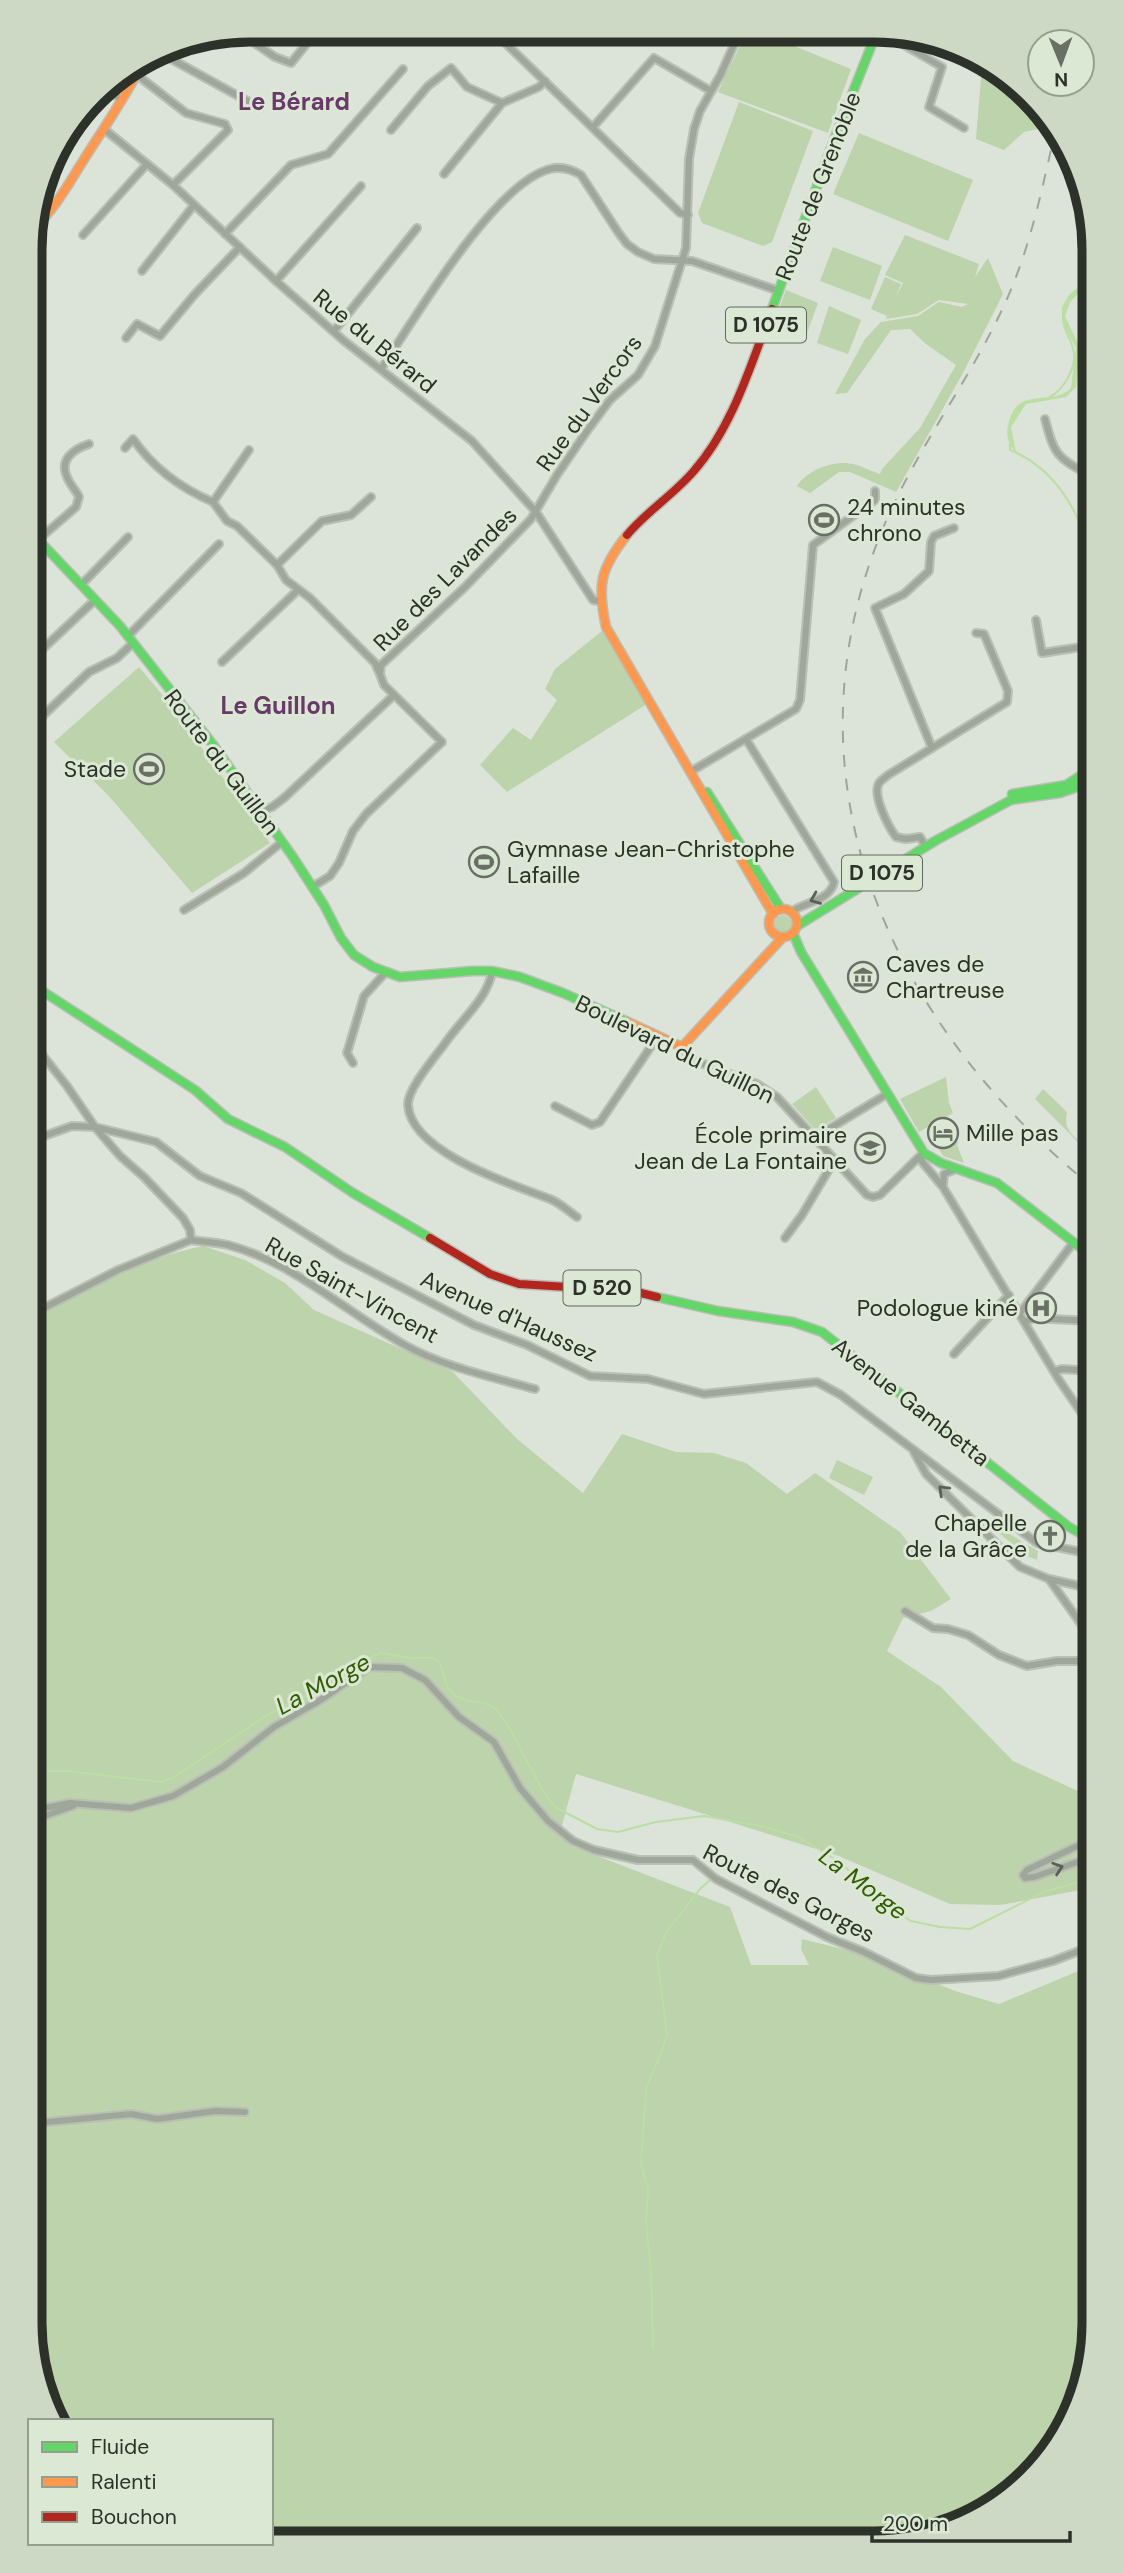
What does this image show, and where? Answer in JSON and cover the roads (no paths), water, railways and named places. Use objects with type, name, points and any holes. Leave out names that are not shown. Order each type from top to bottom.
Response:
[{"type":"main road","name":"Route de Grenoble","points":[[690,772],[606,627],[599,601],[602,576],[611,554],[708,454],[725,425],[779,291],[835,136],[873,42]]},
{"type":"main road","points":[[44,221],[68,190],[83,160],[137,75]]},
{"type":"main road","name":"Route du Guillon","points":[[42,544],[96,600],[214,746],[312,887],[347,947],[354,955],[385,973],[414,976]]},
{"type":"main road","name":"D 1075","points":[[690,772],[777,911]]},
{"type":"main road","name":"D 1075","points":[[949,833],[959,823],[997,800],[1020,792],[1066,785],[1082,775]]},
{"type":"main road","name":"D 1075","points":[[795,930],[814,914],[949,833],[1011,800],[1060,793],[1082,785]]},
{"type":"main road","points":[[801,952],[769,926],[777,911],[793,914],[801,952],[924,1153],[932,1159],[997,1183],[1082,1249]]},
{"type":"main road","name":"D 1075","points":[[793,914],[814,914]]},
{"type":"main road","points":[[682,1047],[774,948],[781,936],[795,930]]},
{"type":"main road","name":"Boulevard du Guillon","points":[[414,976],[492,971],[520,977],[563,993],[682,1047]]},
{"type":"main road","name":"Avenue Gambetta","points":[[42,991],[195,1090],[228,1119],[285,1147],[353,1193],[465,1260],[505,1279],[533,1285],[633,1290],[718,1311],[793,1322],[822,1332],[1069,1527],[1082,1534]]},
{"type":"street","points":[[253,42],[275,57],[291,63],[308,42]]},
{"type":"street","points":[[504,42],[680,213],[688,215]]},
{"type":"street","name":"Rue du Vercors","points":[[536,512],[587,431],[610,400],[638,374],[655,346],[686,248],[689,159],[694,129],[700,111],[735,42]]},
{"type":"street","points":[[903,44],[942,67],[929,107],[964,128]]},
{"type":"street","points":[[172,58],[260,108]]},
{"type":"street","points":[[593,127],[654,58],[711,91]]},
{"type":"street","points":[[391,130],[428,86],[451,68],[467,87],[502,103]]},
{"type":"street","points":[[225,233],[291,165],[328,154],[403,69]]},
{"type":"street","points":[[137,75],[186,113],[225,124],[228,130],[173,185]]},
{"type":"street","points":[[443,174],[502,103],[539,87],[545,81]]},
{"type":"street","points":[[114,93],[121,100]]},
{"type":"street","name":"Rue du Bérard","points":[[104,129],[173,185],[334,331],[472,441],[536,512],[593,600],[599,601]]},
{"type":"street","points":[[83,235],[147,164]]},
{"type":"street","points":[[381,369],[474,233],[527,180],[546,170],[560,167],[581,175],[618,232],[627,244],[638,252],[654,258],[683,260],[779,291]]},
{"type":"street","points":[[276,281],[361,186]]},
{"type":"street","points":[[142,271],[194,205]]},
{"type":"street","points":[[334,331],[417,228]]},
{"type":"street","points":[[126,338],[137,324],[160,336],[240,247]]},
{"type":"street","points":[[1045,419],[1054,450],[1063,460],[1082,471]]},
{"type":"street","points":[[125,448],[133,439],[167,477],[188,492],[213,502],[227,521],[237,526],[277,565],[280,573],[310,598],[375,663],[380,674]]},
{"type":"street","points":[[42,537],[76,507],[79,497],[68,480],[64,466],[76,449],[89,444]]},
{"type":"street","points":[[213,502],[249,450]]},
{"type":"street","points":[[690,772],[796,709],[800,700],[813,545],[875,500],[875,491]]},
{"type":"street","points":[[277,565],[322,521],[351,515],[371,497]]},
{"type":"street","name":"Rue des Lavandes","points":[[312,887],[330,876],[353,831],[366,814],[442,742],[384,685],[380,674],[381,665],[508,545],[536,512]]},
{"type":"street","points":[[932,748],[875,608],[904,594],[929,571],[931,542],[934,536],[954,528]]},
{"type":"street","points":[[81,584],[128,537]]},
{"type":"street","points":[[42,717],[89,672],[117,658],[130,640],[219,544]]},
{"type":"street","points":[[222,663],[298,590]]},
{"type":"street","points":[[42,650],[96,600]]},
{"type":"street","points":[[1036,620],[1042,653],[1082,647]]},
{"type":"street","points":[[926,847],[920,837],[896,837],[888,825],[877,791],[878,784],[888,775],[1004,705],[1009,698],[984,634],[976,633]]},
{"type":"street","points":[[260,812],[284,798],[393,696]]},
{"type":"street","points":[[746,739],[834,882],[833,890],[827,895],[793,914]]},
{"type":"street","points":[[184,910],[244,873],[282,842]]},
{"type":"street","points":[[492,971],[491,982],[411,1093],[408,1105],[413,1121],[441,1150],[459,1161],[518,1189],[553,1200],[577,1217]]},
{"type":"street","points":[[353,1063],[347,1053],[364,996],[385,973]]},
{"type":"street","points":[[555,1106],[592,1125],[600,1122],[658,1036]]},
{"type":"street","name":"Boulevard du Guillon","points":[[682,1047],[690,1059],[757,1084],[772,1093],[867,1195],[880,1195],[924,1153]]},
{"type":"street","points":[[42,1054],[95,1127],[120,1156],[183,1218],[190,1230],[191,1240],[118,1270],[42,1309]]},
{"type":"street","points":[[814,1138],[887,1094]]},
{"type":"street","name":"Avenue d'Haussez","points":[[42,1137],[72,1126],[95,1127],[156,1142],[200,1176],[241,1193],[343,1257],[474,1325],[527,1345],[590,1376],[648,1380],[705,1394],[817,1382],[841,1395],[1029,1537],[1045,1546],[1082,1552]]},
{"type":"street","points":[[924,1153],[930,1170],[1082,1414]]},
{"type":"street","points":[[785,1238],[834,1161]]},
{"type":"street","points":[[907,1169],[918,1167],[930,1170]]},
{"type":"street","points":[[943,1187],[944,1174],[957,1169]]},
{"type":"street","name":"Rue Saint-Vincent","points":[[191,1240],[231,1246],[269,1261],[403,1344],[464,1368],[535,1389]]},
{"type":"street","points":[[1020,1313],[1073,1243]]},
{"type":"street","points":[[954,1353],[1009,1295]]},
{"type":"street","points":[[1025,1322],[1034,1318],[1082,1321]]},
{"type":"street","points":[[1055,1371],[1082,1370]]},
{"type":"street","points":[[913,1450],[926,1474],[1020,1567],[1049,1579],[1082,1587]]},
{"type":"street","points":[[1049,1579],[1082,1625]]},
{"type":"street","points":[[905,1611],[933,1628],[968,1635],[999,1655],[1027,1667],[1057,1661],[1082,1661]]},
{"type":"street","name":"Route des Gorges","points":[[42,1809],[69,1803],[131,1808],[173,1796],[223,1767],[274,1727],[369,1667],[402,1668],[425,1679],[458,1717],[494,1742],[520,1788],[548,1821],[573,1841],[594,1850],[638,1860],[693,1860],[716,1879],[827,1937],[916,1978],[998,1976],[1082,1950]]},
{"type":"street","points":[[42,1817],[75,1805]]},
{"type":"street","points":[[1082,1844],[1027,1870],[1023,1875],[1025,1878],[1034,1877],[1082,1860]]},
{"type":"street","points":[[42,2123],[131,2114],[157,2119],[215,2111],[245,2112]]},
{"type":"waterway","name":"La Morge","points":[[1050,397],[1064,384],[1073,366],[1073,350],[1064,326]]},
{"type":"waterway","name":"La Morge","points":[[1010,444],[1010,450],[1025,457],[1050,477],[1069,502],[1082,528]]},
{"type":"waterway","name":"La Morge","points":[[42,1771],[67,1771],[161,1782],[174,1777],[267,1715],[314,1692],[380,1653],[433,1658],[440,1663],[447,1686],[456,1696],[485,1703],[496,1709],[555,1807],[597,1829],[618,1832],[656,1822],[704,1816],[766,1827],[798,1837],[822,1851],[842,1864],[888,1907],[911,1921],[940,1927],[970,1929],[1046,1891],[1082,1882]]},
{"type":"waterway","points":[[653,2349],[651,2270],[646,2222],[648,2189],[641,2164],[646,2088],[667,2034],[657,1954],[667,1931],[710,1880]]},
{"type":"railway","points":[[1052,143],[1034,222],[1010,292],[986,342],[908,477],[881,533],[853,626],[843,718],[850,807],[873,892],[910,974],[959,1050],[1020,1121],[1082,1178]]},
{"type":"place","name":"24 minutes chrono","points":[[824,520]]},
{"type":"place","name":"Stade","points":[[149,769]]},
{"type":"place","name":"Gymnase Jean-Christophe Lafaille","points":[[484,862]]},
{"type":"place","name":"Caves de Chartreuse","points":[[863,977]]},
{"type":"place","name":"Mille pas","points":[[943,1133]]},
{"type":"place","name":"École primaire Jean de La Fontaine","points":[[870,1148]]},
{"type":"place","name":"Podologue kiné","points":[[1041,1308]]},
{"type":"place","name":"Chapelle de la Grâce","points":[[1050,1536]]},
{"type":"district","name":"Le Bérard","points":[[294,102]]},
{"type":"district","name":"Le Guillon","points":[[278,706]]}]
